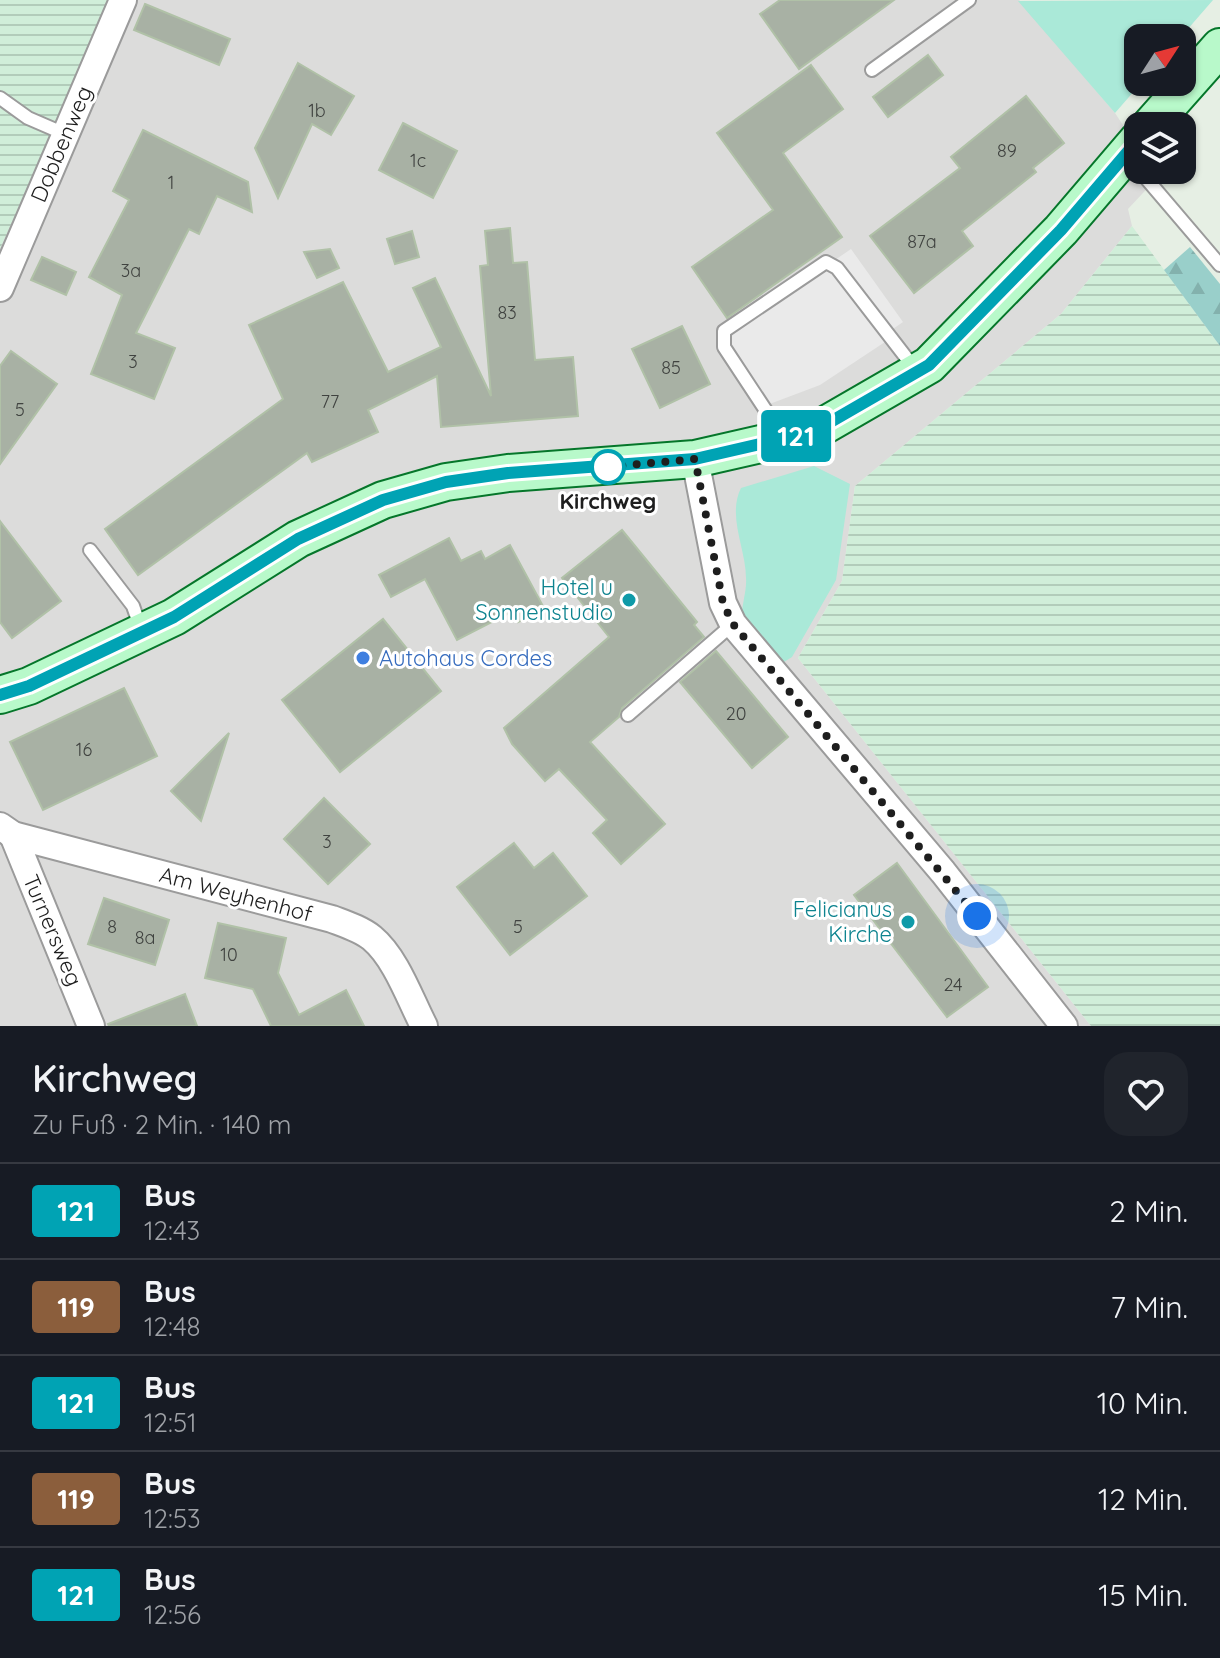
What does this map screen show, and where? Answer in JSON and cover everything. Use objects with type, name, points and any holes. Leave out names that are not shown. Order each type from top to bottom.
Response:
[{"type":"main road","points":[[1162,112],[1220,47]]},
{"type":"main road","points":[[0,695],[29,686],[174,617],[298,539],[383,500],[446,482],[508,473],[695,459],[813,432],[929,365],[1124,170]]},
{"type":"street","name":"Dobbenweg","points":[[0,288],[123,0]]},
{"type":"street","points":[[695,459],[723,603],[733,624],[943,872],[1064,1026]]},
{"type":"street","name":"Turnersweg","points":[[6,831],[91,1026]]},
{"type":"street","name":"Am Weyhenhof","points":[[6,831],[332,919],[354,928],[372,938],[385,953],[424,1026]]},
{"type":"lane","points":[[872,70],[969,0]]},
{"type":"lane","points":[[0,98],[28,118],[65,134]]},
{"type":"lane","points":[[1155,184],[1220,265]]},
{"type":"lane","points":[[784,438],[724,347],[724,331],[826,262],[837,268],[917,372]]},
{"type":"lane","points":[[90,550],[133,606],[142,632]]},
{"type":"lane","points":[[628,715],[733,624]]},
{"type":"shaded area","points":[[0,0],[1019,0],[1124,127],[1124,184],[1151,184],[1128,209],[1132,226],[1061,314],[855,486],[842,581],[798,658],[1091,1026],[0,1026]]},
{"type":"shaded area","points":[[1213,0],[1192,24],[1124,24],[1124,96],[1130,96],[1115,113],[1018,1]]},
{"type":"shaded area","points":[[851,249],[903,322],[890,331],[894,336],[820,385],[767,405],[728,346],[727,334]]},
{"type":"shaded area","points":[[814,466],[850,484],[836,580],[792,657],[784,662],[742,616],[746,578],[736,521],[737,499],[741,488]]},
{"type":"green space","points":[[0,0],[111,0],[0,249]]},
{"type":"green space","points":[[1132,226],[1220,346],[1220,1026],[1091,1026],[798,658],[842,581],[855,486],[1061,314]]},
{"type":"green space","points":[[1190,247],[1220,284],[1220,346],[1164,270]]},
{"type":"building","points":[[780,0],[894,0],[799,69],[760,14]]},
{"type":"building","points":[[145,4],[230,39],[219,65],[134,30]]},
{"type":"building","points":[[928,55],[943,75],[888,117],[873,97]]},
{"type":"building","points":[[298,63],[354,96],[331,135],[312,124],[278,198],[255,148]]},
{"type":"building","points":[[811,65],[843,109],[783,153],[842,237],[727,318],[692,267],[773,210],[717,133]]},
{"type":"building","points":[[1026,96],[1064,143],[1033,168],[1036,172],[962,231],[973,246],[914,293],[870,236],[960,168],[951,157]]},
{"type":"building","points":[[403,123],[457,151],[433,198],[379,170]]},
{"type":"building","points":[[143,130],[248,182],[252,212],[217,196],[199,234],[189,229],[136,333],[175,348],[154,399],[91,374],[122,295],[89,277],[129,200],[113,191]]},
{"type":"building","points":[[510,228],[513,263],[527,262],[535,360],[573,357],[578,416],[441,427],[437,376],[368,410],[378,432],[312,462],[307,453],[138,575],[105,529],[283,399],[249,325],[343,282],[388,372],[441,347],[413,288],[435,278],[491,396],[480,266],[488,265],[485,231]]},
{"type":"building","points":[[412,231],[419,257],[395,264],[387,239]]},
{"type":"building","points":[[330,249],[339,268],[317,278],[304,252]]},
{"type":"building","points":[[42,257],[76,272],[66,295],[31,280]]},
{"type":"building","points":[[682,326],[710,384],[660,408],[632,349]]},
{"type":"building","points":[[11,351],[57,384],[0,464],[0,366]]},
{"type":"building","points":[[0,521],[61,601],[12,638],[0,622]]},
{"type":"building","points":[[622,530],[697,622],[694,625],[704,637],[622,708],[619,717],[590,742],[665,824],[621,864],[593,833],[607,820],[559,769],[545,781],[512,744],[504,728],[609,637],[562,578]]},
{"type":"building","points":[[449,538],[461,561],[481,551],[485,559],[510,545],[544,608],[518,622],[513,611],[457,640],[425,579],[391,597],[379,575]]},
{"type":"building","points":[[383,619],[441,691],[340,772],[282,700]]},
{"type":"building","points":[[716,651],[788,737],[752,768],[680,682]]},
{"type":"building","points":[[124,688],[157,756],[43,810],[10,742]]},
{"type":"building","points":[[229,733],[201,821],[171,791]]},
{"type":"building","points":[[324,798],[370,844],[328,884],[284,839]]},
{"type":"building","points":[[514,843],[534,868],[553,853],[587,896],[510,955],[457,887]]},
{"type":"building","name":"Felicianus Kirche","points":[[897,863],[988,987],[947,1017],[854,895]]},
{"type":"building","points":[[104,898],[169,920],[155,965],[88,944]]},
{"type":"building","points":[[218,923],[286,938],[278,973],[299,1015],[346,990],[364,1026],[271,1026],[253,989],[205,978]]},
{"type":"building","points":[[185,994],[197,1026],[108,1024]]},
{"type":"bus line","name":"121","points":[[0,695],[29,686],[174,617],[298,539],[383,500],[446,482],[508,473],[634,466],[695,459],[813,432],[929,365],[1061,230],[1124,156]]},
{"type":"place","name":"Kirchweg","points":[[608,467]]},
{"type":"place","name":"Hotel u Sonnenstudio","points":[[629,600]]},
{"type":"place","name":"Autohaus Cordes","points":[[363,658]]},
{"type":"place","name":"Felicianus Kirche","points":[[908,922]]},
{"type":"route","points":[[608,467],[695,459],[723,603],[733,624],[977,916]]}]
